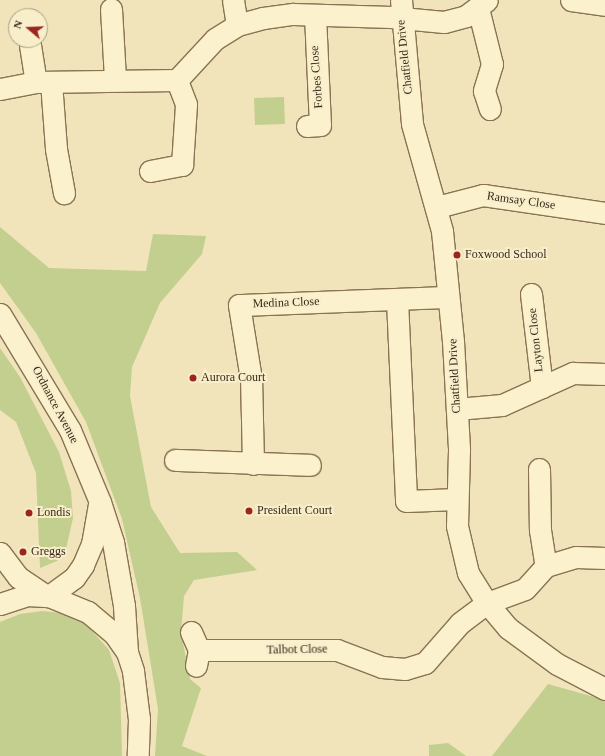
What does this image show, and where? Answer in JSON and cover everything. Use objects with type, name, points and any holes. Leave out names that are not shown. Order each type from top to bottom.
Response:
[{"type":"street","points":[[232,0],[236,25]]},
{"type":"street","points":[[571,0],[605,5]]},
{"type":"street","points":[[0,89],[43,82],[115,79],[177,80],[215,39],[236,25],[271,17],[315,16],[401,9],[444,22],[466,16],[482,4],[492,64],[484,91],[490,109]]},
{"type":"street","points":[[111,9],[115,79]]},
{"type":"street","name":"Chatfield Drive","points":[[401,9],[412,124],[437,207],[448,297],[457,409],[457,526],[468,573],[486,603],[533,648],[605,689]]},
{"type":"street","name":"Forbes Close","points":[[307,126],[320,125],[315,16]]},
{"type":"street","points":[[31,48],[43,82],[56,186]]},
{"type":"street","points":[[150,171],[182,165],[186,104],[177,80]]},
{"type":"street","name":"Ramsay Close","points":[[437,207],[483,195],[605,213]]},
{"type":"street","name":"Layton Close","points":[[531,294],[542,387]]},
{"type":"street","name":"Medina Close","points":[[253,464],[251,380],[239,305],[448,297]]},
{"type":"street","points":[[397,300],[406,501],[457,500]]},
{"type":"street","name":"Ordnance Avenue","points":[[0,314],[70,430],[100,502],[113,542],[124,606],[127,652]]},
{"type":"street","name":"Layton Close","points":[[457,409],[502,405],[573,372],[605,374]]},
{"type":"street","points":[[175,460],[310,465]]},
{"type":"street","points":[[539,469],[540,530],[546,566],[576,557],[605,558]]},
{"type":"street","points":[[0,604],[27,595],[47,596],[74,578],[83,565],[92,544],[100,502]]},
{"type":"street","points":[[0,553],[18,577],[47,596],[88,612],[115,635],[127,652],[133,671],[139,754]]},
{"type":"street","name":"Talbot Close","points":[[196,649],[337,650],[382,667],[405,669],[425,663],[460,623],[486,603],[525,589],[546,566]]},
{"type":"green space","points":[[284,97],[285,124],[255,125],[254,98]]},
{"type":"green space","points":[[0,227],[49,268],[146,271],[153,234],[206,236],[202,254],[160,303],[132,367],[130,396],[151,507],[180,553],[237,552],[257,570],[194,580],[184,596],[181,632],[190,679],[201,688],[182,746],[207,756],[155,756],[158,709],[140,598],[122,519],[86,422],[36,333],[0,283]]},
{"type":"green space","points":[[0,348],[20,377],[59,452],[71,491],[73,518],[66,549],[57,561],[40,568],[36,473],[16,422],[0,410]]},
{"type":"green space","points":[[42,611],[62,613],[85,623],[109,650],[120,683],[122,756],[0,756],[0,622],[20,614]]},
{"type":"green space","points":[[548,684],[605,700],[605,756],[492,756]]},
{"type":"green space","points":[[448,743],[466,756],[429,756],[429,745]]},
{"type":"place","name":"Foxwood School","points":[[457,255]]},
{"type":"place","name":"Aurora Court","points":[[193,378]]},
{"type":"place","name":"President Court","points":[[249,511]]},
{"type":"place","name":"Londis","points":[[29,513]]},
{"type":"place","name":"Greggs","points":[[23,552]]}]
